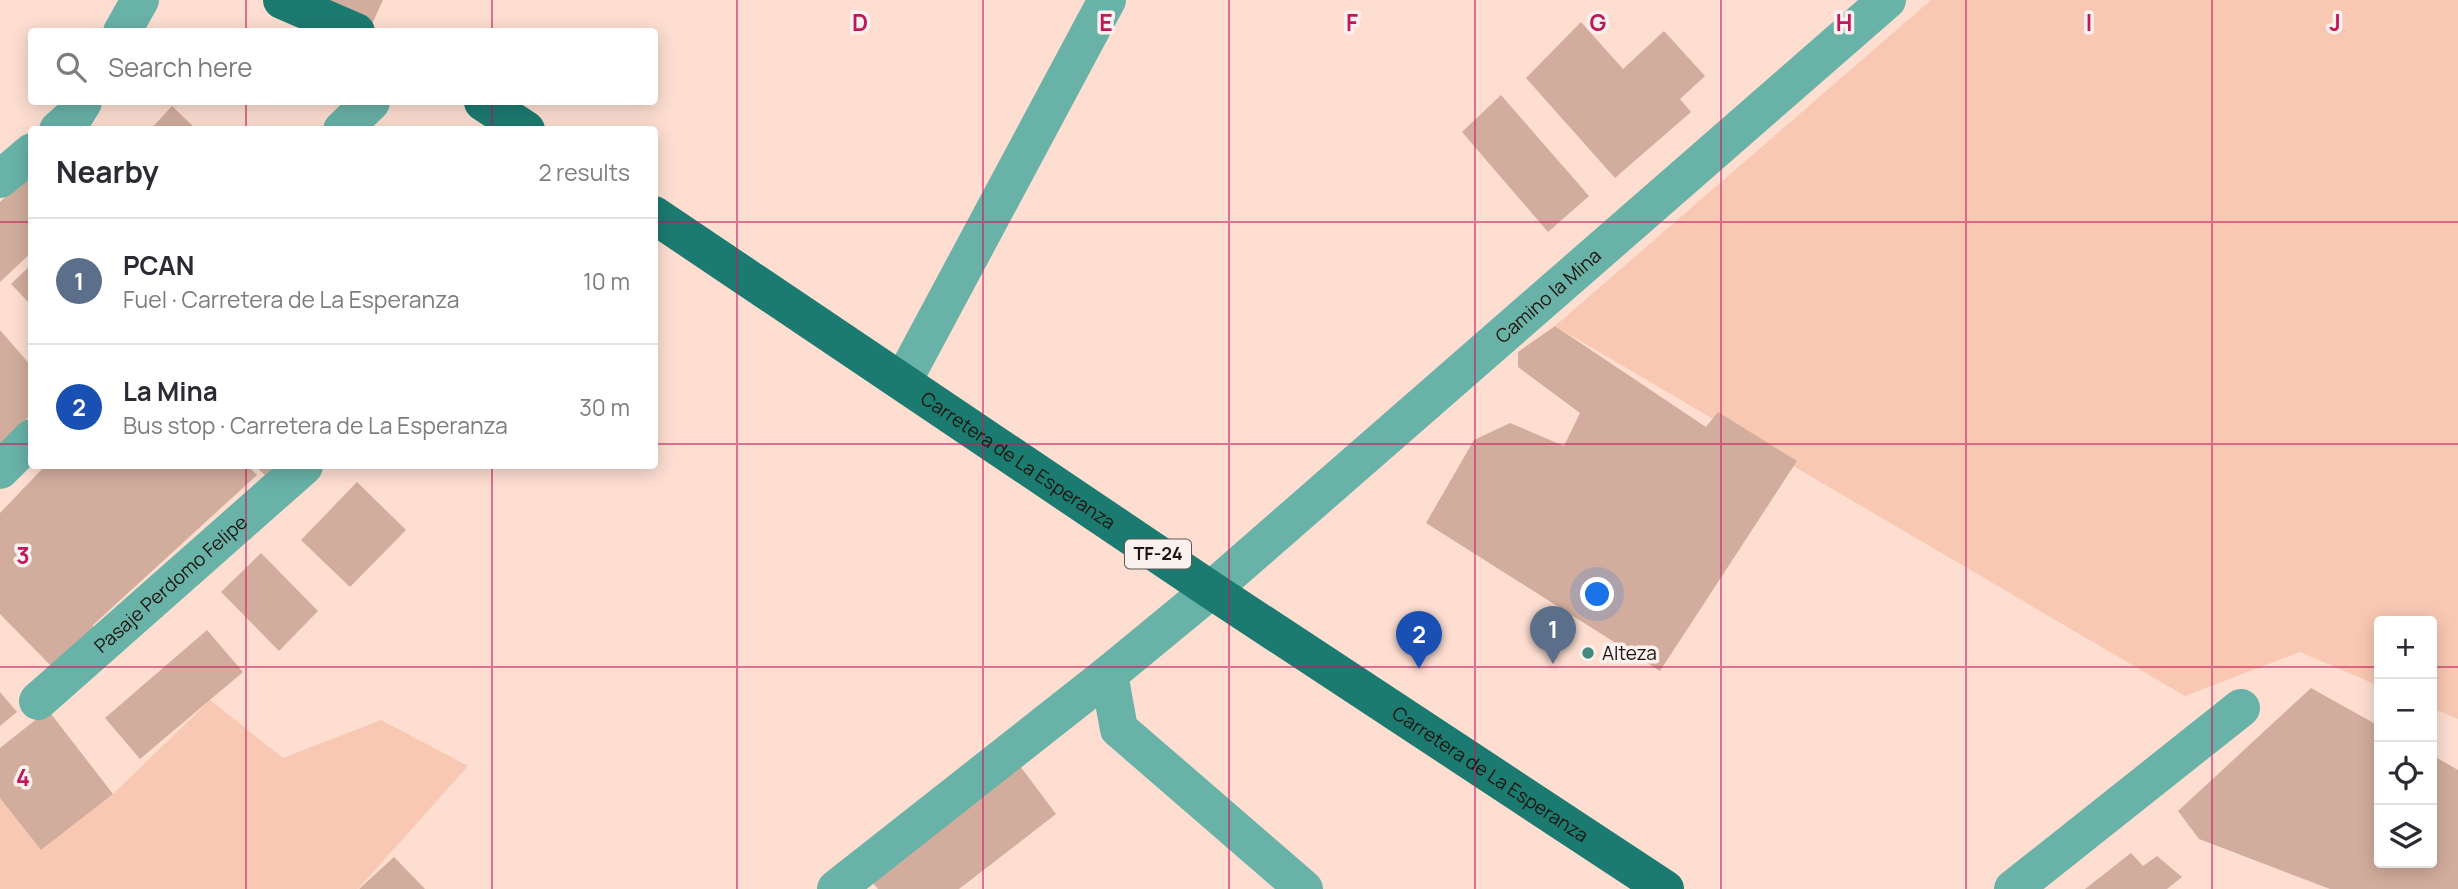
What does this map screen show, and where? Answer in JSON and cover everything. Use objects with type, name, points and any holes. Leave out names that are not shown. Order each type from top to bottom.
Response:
[{"type":"main road","points":[[282,0],[347,28]]},
{"type":"main road","points":[[488,105],[520,126]]},
{"type":"main road","name":"Carretera de La Esperanza","points":[[658,218],[904,381],[1210,590],[1665,889]]},
{"type":"street","points":[[124,28],[140,0]]},
{"type":"street","points":[[904,381],[1107,0]]},
{"type":"street","name":"Camino la Mina","points":[[836,889],[1109,674],[1210,590],[1886,0]]},
{"type":"street","points":[[63,126],[81,105]]},
{"type":"street","points":[[346,126],[368,105]]},
{"type":"street","points":[[0,179],[28,155]]},
{"type":"street","points":[[0,470],[28,442]]},
{"type":"street","name":"Pasaje Perdomo Felipe","points":[[38,701],[301,469]]},
{"type":"street","points":[[1109,674],[1119,729],[1304,889]]},
{"type":"street","points":[[2013,889],[2241,708]]},
{"type":"shaded area","points":[[1931,0],[2458,0],[2458,719],[2437,710],[2437,616],[2374,616],[2374,684],[2300,652],[2185,696],[1555,326]]},
{"type":"shaded area","points":[[210,700],[283,758],[381,720],[468,766],[358,889],[0,889],[0,798],[41,850],[113,794]]},
{"type":"building","points":[[324,0],[383,0],[372,24]]},
{"type":"building","points":[[1581,22],[1623,69],[1664,31],[1705,76],[1680,99],[1691,112],[1615,178],[1526,78]]},
{"type":"building","points":[[1501,95],[1589,196],[1548,232],[1462,132]]},
{"type":"building","points":[[172,106],[193,126],[154,126]]},
{"type":"building","points":[[28,176],[28,256],[0,282],[0,202]]},
{"type":"building","points":[[28,268],[28,302],[11,284]]},
{"type":"building","points":[[1555,326],[1706,427],[1718,412],[1797,461],[1660,671],[1426,523],[1474,440],[1510,423],[1564,446],[1580,413],[1518,367],[1518,352]]},
{"type":"building","points":[[0,330],[28,362],[28,418],[0,444]]},
{"type":"building","points":[[42,469],[251,469],[257,475],[92,626],[98,627],[55,670],[0,614],[0,513]]},
{"type":"building","points":[[258,469],[272,469],[265,475]]},
{"type":"building","points":[[357,482],[406,530],[350,587],[301,540]]},
{"type":"building","points":[[261,553],[318,611],[279,651],[221,592]]},
{"type":"building","points":[[207,630],[243,672],[140,759],[105,718]]},
{"type":"building","points":[[2311,688],[2374,723],[2374,868],[2437,868],[2437,758],[2458,770],[2458,889],[2330,889],[2199,839],[2178,811]]},
{"type":"building","points":[[0,692],[17,712],[0,726]]},
{"type":"building","points":[[48,710],[113,794],[41,850],[0,798],[0,748]]},
{"type":"building","points":[[1014,758],[1056,814],[959,889],[878,889],[867,876]]},
{"type":"building","points":[[2131,853],[2143,866],[2157,856],[2182,877],[2167,889],[2085,889]]},
{"type":"building","points":[[394,857],[425,889],[359,889]]},
{"type":"place","name":"Alteza","points":[[1588,653]]},
{"type":"place","name":"PCAN","points":[[1553,664]]},
{"type":"place","name":"La Mina","points":[[1419,669]]}]
